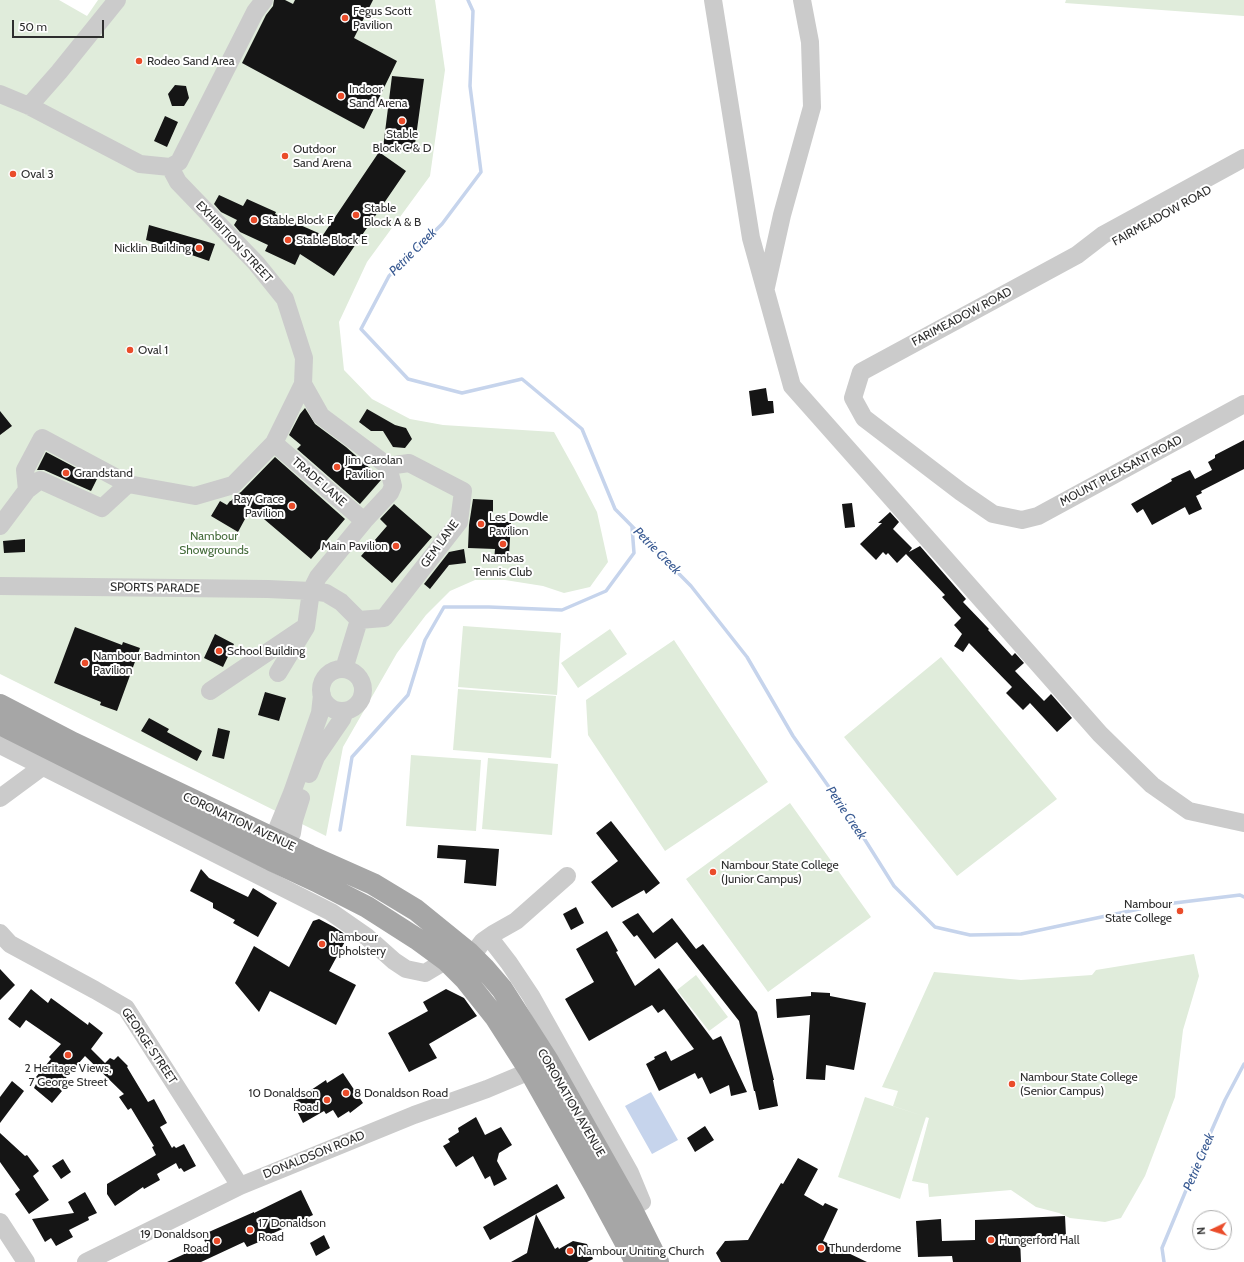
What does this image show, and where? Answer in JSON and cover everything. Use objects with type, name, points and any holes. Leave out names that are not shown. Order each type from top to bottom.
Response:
[{"type":"main road","name":"CORONATION AVENUE","points":[[0,705],[275,850],[316,881],[367,907],[447,961],[465,979],[496,1018],[539,1066],[632,1210],[658,1262]]},
{"type":"main road","name":"CORONATION AVENUE","points":[[0,724],[275,850],[374,884],[416,910],[469,954],[484,968],[502,989],[599,1193],[636,1262]]},
{"type":"street","points":[[29,106],[59,72],[117,0]]},
{"type":"street","points":[[0,94],[29,106],[140,164],[170,167],[179,162],[254,12],[264,0]]},
{"type":"street","points":[[713,0],[751,238],[792,386],[1097,731],[1152,785],[1189,811],[1244,823]]},
{"type":"street","points":[[765,289],[782,215],[812,107],[810,42],[802,0]]},
{"type":"street","name":"FARIMEADOW ROAD","points":[[993,514],[960,492],[864,418],[854,398],[861,372],[1077,255],[1103,235],[1242,166]]},
{"type":"street","name":"EXHIBITION STREET","points":[[170,167],[178,182],[256,263],[285,299],[304,358],[302,384]]},
{"type":"street","points":[[27,490],[25,470],[42,438],[128,484],[195,496],[234,485],[274,443],[302,384]]},
{"type":"street","points":[[278,673],[306,627],[311,591],[318,577],[364,521],[390,493],[393,486],[388,466],[321,416],[302,384]]},
{"type":"street","name":"MOUNT PLEASANT ROAD","points":[[993,514],[1022,520],[1038,516],[1244,404]]},
{"type":"street","name":"TRADE LANE","points":[[274,443],[364,521]]},
{"type":"street","name":"GEM LANE","points":[[359,620],[384,618],[459,522],[463,491],[408,463],[388,466]]},
{"type":"street","points":[[0,526],[27,490],[40,480],[102,508],[128,484]]},
{"type":"street","name":"SPORTS PARADE","points":[[0,586],[311,591],[326,593],[341,602],[359,620]]},
{"type":"street","points":[[344,669],[359,620]]},
{"type":"street","points":[[210,691],[306,627]]},
{"type":"street","points":[[337,669],[350,670],[361,679],[363,686],[361,699],[358,705],[352,709],[346,711],[333,709],[324,701],[322,695],[321,688],[326,676],[337,669]]},
{"type":"street","points":[[275,850],[278,827],[320,713],[322,695]]},
{"type":"street","points":[[275,850],[292,833],[294,820],[306,780],[316,757],[346,711]]},
{"type":"street","points":[[0,745],[331,912],[367,937],[394,961],[406,969],[425,973],[447,961],[469,954],[483,941],[516,921],[567,876]]},
{"type":"street","points":[[0,798],[42,767]]},
{"type":"street","name":"GEORGE STREET","points":[[0,933],[10,944],[126,1008],[240,1186]]},
{"type":"street","points":[[489,937],[509,963],[531,996],[630,1173],[642,1202]]},
{"type":"street","name":"DONALDSON ROAD","points":[[86,1262],[240,1186],[414,1115],[487,1089],[539,1066]]},
{"type":"street","points":[[0,1222],[26,1262]]},
{"type":"green space","name":"Nambour Showgrounds","points":[[0,0],[59,0],[87,16],[98,0],[435,0],[445,70],[430,176],[367,262],[339,322],[344,370],[372,399],[410,419],[443,425],[554,432],[597,512],[608,562],[590,587],[564,593],[543,586],[505,580],[475,580],[450,591],[426,615],[397,653],[343,747],[326,836],[0,674]]},
{"type":"green space","points":[[1066,0],[1244,0],[1244,16],[1065,3]]},
{"type":"green space","points":[[463,626],[561,633],[557,695],[458,687]]},
{"type":"green space","points":[[610,629],[627,654],[578,688],[561,663]]},
{"type":"green space","points":[[674,640],[768,782],[665,851],[588,735],[586,700]]},
{"type":"green space","points":[[941,657],[1057,799],[957,876],[844,737]]},
{"type":"green space","points":[[458,689],[556,696],[551,758],[453,750]]},
{"type":"green space","points":[[411,755],[481,760],[476,831],[406,826]]},
{"type":"green space","points":[[488,758],[558,764],[552,835],[482,829]]},
{"type":"green space","points":[[790,803],[871,917],[768,992],[686,879]]},
{"type":"green space","points":[[1194,954],[1199,976],[1183,1030],[1175,1097],[1145,1176],[1121,1218],[1105,1222],[1070,1218],[1059,1213],[1036,1207],[1011,1190],[929,1197],[928,1184],[912,1181],[929,1118],[893,1106],[898,1091],[882,1087],[934,972],[1021,980],[1092,975],[1096,970]]},
{"type":"green space","points":[[696,975],[728,1017],[709,1031],[677,990]]},
{"type":"green space","points":[[865,1097],[926,1117],[900,1199],[838,1177]]},
{"type":"water","points":[[651,1092],[678,1140],[652,1154],[625,1106]]},
{"type":"building","name":"Indoor Sand Arena","points":[[274,0],[285,0],[293,4],[295,0],[373,0],[354,38],[397,61],[364,129],[242,63],[266,15],[273,6]]},
{"type":"building","name":"Stable Block C & D","points":[[392,76],[424,79],[414,151],[383,148]]},
{"type":"building","points":[[175,85],[186,86],[189,98],[184,106],[172,106],[168,94]]},
{"type":"building","points":[[165,116],[178,122],[167,147],[154,141]]},
{"type":"building","points":[[379,152],[406,171],[334,276],[300,254],[295,265],[265,251],[268,245],[240,232],[234,225],[237,220],[221,212],[214,204],[219,195],[243,206],[247,199],[276,212],[275,214],[323,235]]},
{"type":"building","points":[[149,225],[215,244],[209,261],[183,252],[184,251],[146,240]]},
{"type":"building","points":[[766,388],[768,401],[773,401],[774,413],[752,416],[749,391]]},
{"type":"building","name":"Jim Carolan Pavilion","points":[[305,408],[315,424],[346,447],[380,477],[381,480],[360,504],[297,449],[301,445],[289,435],[300,414]]},
{"type":"building","points":[[367,409],[395,425],[406,428],[412,439],[405,448],[393,447],[383,431],[371,431],[359,422]]},
{"type":"building","points":[[0,411],[12,426],[0,435]]},
{"type":"building","points":[[1244,440],[1244,469],[1201,491],[1202,493],[1196,496],[1202,509],[1189,515],[1185,507],[1152,525],[1143,509],[1137,513],[1131,504],[1172,481],[1171,479],[1190,470],[1195,479],[1212,470],[1208,462],[1215,458],[1215,455]]},
{"type":"building","points":[[46,452],[97,479],[91,491],[44,470],[37,470]]},
{"type":"building","name":"Ray Grace Pavilion","points":[[275,457],[345,519],[311,559],[251,508],[238,532],[211,516],[220,501],[227,505]]},
{"type":"building","name":"Les Dowdle Pavilion","points":[[473,499],[493,500],[493,522],[511,522],[509,555],[506,555],[506,562],[494,561],[495,549],[468,548],[469,525]]},
{"type":"building","points":[[852,503],[855,527],[845,528],[842,504]]},
{"type":"building","name":"Main Pavilion","points":[[394,504],[432,537],[392,583],[361,556],[387,526],[380,519]]},
{"type":"building","points":[[890,512],[899,522],[893,529],[912,548],[909,552],[920,546],[966,599],[963,602],[1012,656],[1015,653],[1024,663],[1015,671],[1044,701],[1051,694],[1072,718],[1057,732],[1030,703],[1023,710],[1006,693],[1012,687],[969,643],[963,652],[954,646],[962,634],[954,625],[961,618],[942,597],[945,595],[906,554],[897,563],[888,553],[886,555],[883,552],[876,560],[860,544],[882,523],[878,523]]},
{"type":"building","points":[[25,539],[25,552],[4,553],[3,541]]},
{"type":"building","points":[[464,549],[466,563],[449,565],[430,589],[424,584],[449,552]]},
{"type":"building","name":"Nambour Badminton Pavilion","points":[[75,627],[122,645],[123,642],[140,648],[117,711],[100,705],[101,702],[54,683]]},
{"type":"building","name":"School Building","points":[[215,634],[234,644],[223,667],[204,658]]},
{"type":"building","points":[[265,692],[286,698],[279,721],[258,715]]},
{"type":"building","points":[[149,718],[169,729],[167,732],[202,751],[197,761],[141,731]]},
{"type":"building","points":[[218,728],[230,731],[224,759],[212,756]]},
{"type":"building","points":[[611,821],[660,883],[646,894],[644,890],[612,908],[591,882],[618,861],[596,833]]},
{"type":"building","points":[[438,845],[499,849],[496,886],[464,883],[466,860],[437,858]]},
{"type":"building","points":[[201,869],[209,878],[248,897],[253,888],[277,903],[258,937],[233,923],[235,920],[213,908],[213,903],[190,891]]},
{"type":"building","points":[[576,907],[584,923],[571,930],[563,914]]},
{"type":"building","points":[[638,913],[653,933],[672,918],[696,949],[703,944],[757,1012],[774,1080],[778,1106],[759,1110],[739,1021],[677,942],[655,959],[637,935],[634,937],[622,922]]},
{"type":"building","points":[[319,919],[348,936],[329,971],[356,985],[336,1025],[270,991],[259,1012],[235,983],[254,946],[289,967],[313,921]]},
{"type":"building","points":[[607,931],[618,951],[616,952],[635,986],[659,968],[713,1040],[721,1036],[747,1092],[731,1096],[729,1085],[710,1094],[702,1077],[698,1079],[695,1073],[659,1091],[646,1064],[655,1059],[654,1057],[666,1051],[671,1061],[694,1049],[664,1009],[658,1013],[652,1005],[589,1041],[565,999],[594,982],[576,949]]},
{"type":"building","points":[[0,969],[15,985],[0,1000]]},
{"type":"building","points":[[31,989],[48,1003],[51,998],[88,1025],[89,1022],[103,1033],[91,1049],[105,1063],[110,1058],[114,1060],[118,1056],[128,1066],[127,1067],[148,1102],[154,1099],[167,1123],[160,1127],[172,1148],[174,1146],[176,1148],[184,1144],[196,1166],[184,1172],[181,1168],[179,1169],[176,1163],[157,1174],[160,1180],[144,1189],[143,1187],[115,1206],[107,1194],[107,1184],[156,1155],[152,1147],[154,1146],[131,1108],[128,1110],[119,1097],[124,1094],[85,1056],[58,1087],[62,1091],[52,1103],[34,1088],[38,1080],[36,1077],[51,1059],[49,1057],[61,1044],[26,1020],[20,1028],[8,1019]]},
{"type":"building","points":[[446,989],[464,998],[477,1016],[429,1044],[437,1058],[409,1072],[388,1033],[428,1011],[423,1002]]},
{"type":"building","points":[[811,992],[830,993],[830,996],[866,1003],[854,1070],[826,1065],[825,1080],[806,1079],[810,1015],[777,1018],[776,999],[811,996]]},
{"type":"building","points":[[343,1073],[363,1103],[350,1113],[349,1111],[338,1118],[333,1110],[326,1114],[324,1111],[303,1123],[297,1111],[299,1110],[295,1101],[312,1092],[311,1090],[326,1080],[327,1083]]},
{"type":"building","points":[[12,1081],[24,1091],[0,1123],[0,1097]]},
{"type":"building","points":[[476,1117],[485,1135],[501,1127],[512,1145],[499,1153],[497,1161],[507,1179],[494,1186],[490,1176],[485,1179],[473,1156],[456,1167],[443,1146],[450,1142],[448,1139],[459,1132],[458,1128]]},
{"type":"building","points":[[705,1126],[714,1140],[695,1152],[687,1138]]},
{"type":"building","points":[[0,1133],[25,1156],[27,1155],[39,1171],[33,1176],[49,1200],[29,1214],[15,1194],[20,1190],[0,1162]]},
{"type":"building","points":[[798,1158],[818,1169],[804,1195],[823,1206],[825,1203],[838,1209],[823,1241],[867,1262],[721,1262],[716,1253],[725,1241],[748,1240],[781,1183],[783,1184]]},
{"type":"building","points":[[63,1159],[71,1172],[61,1179],[52,1166]]},
{"type":"building","points":[[557,1184],[565,1198],[490,1240],[483,1227]]},
{"type":"building","points":[[301,1190],[313,1215],[247,1247],[244,1242],[201,1262],[167,1262],[206,1244],[202,1235],[254,1213]]},
{"type":"building","points":[[85,1192],[97,1213],[88,1217],[89,1220],[69,1230],[73,1237],[56,1246],[51,1238],[45,1242],[32,1219],[74,1213],[68,1202]]},
{"type":"building","points":[[536,1214],[555,1249],[558,1247],[559,1249],[573,1241],[587,1244],[593,1259],[587,1262],[511,1262],[527,1253]]},
{"type":"building","points":[[1065,1216],[1066,1236],[1020,1238],[1021,1262],[953,1262],[952,1256],[918,1257],[916,1221],[941,1219],[942,1241],[975,1240],[975,1220]]},
{"type":"building","points":[[324,1235],[330,1248],[316,1256],[310,1243]]},
{"type":"waterway","name":"Petrie Creek","points":[[468,0],[473,11],[470,86],[481,172],[442,224],[389,276],[361,329],[408,379],[462,393],[522,379],[582,429],[615,509],[691,586],[747,657],[793,736],[855,824],[894,886],[935,927],[970,935],[1021,934],[1158,905],[1240,895],[1244,897]]},
{"type":"waterway","points":[[340,830],[352,757],[408,695],[425,640],[444,607],[562,610],[606,591],[634,553],[632,527]]},
{"type":"waterway","name":"Petrie Creek","points":[[1164,1262],[1162,1248],[1225,1100],[1244,1064]]},
{"type":"place","name":"Fegus Scott Pavilion","points":[[345,18]]},
{"type":"place","name":"Rodeo Sand Area","points":[[139,61]]},
{"type":"place","name":"Indoor Sand Arena","points":[[341,96]]},
{"type":"place","name":"Stable Block C & D","points":[[402,121]]},
{"type":"place","name":"Outdoor Sand Arena","points":[[285,156]]},
{"type":"place","name":"Oval 3","points":[[13,174]]},
{"type":"place","name":"Stable Block A & B","points":[[356,215]]},
{"type":"place","name":"Stable Block F","points":[[254,220]]},
{"type":"place","name":"Stable Block E","points":[[288,240]]},
{"type":"place","name":"Nicklin Building","points":[[199,248]]},
{"type":"place","name":"Oval 1","points":[[130,350]]},
{"type":"place","name":"Jim Carolan Pavilion","points":[[337,467]]},
{"type":"place","name":"Grandstand","points":[[66,473]]},
{"type":"place","name":"Ray Grace Pavilion","points":[[292,506]]},
{"type":"place","name":"Les Dowdle Pavilion","points":[[481,524]]},
{"type":"place","name":"Nambas Tennis Club","points":[[503,544]]},
{"type":"place","name":"Main Pavilion","points":[[396,546]]},
{"type":"place","name":"School Building","points":[[219,651]]},
{"type":"place","name":"Nambour Badminton Pavilion","points":[[85,663]]},
{"type":"place","name":"Nambour State College (Junior Campus)","points":[[713,872]]},
{"type":"place","name":"Nambour State College","points":[[1180,911]]},
{"type":"place","name":"Nambour Upholstery","points":[[322,944]]},
{"type":"place","name":"2 Heritage Views, 7 George Street","points":[[68,1055]]},
{"type":"place","name":"Nambour State College (Senior Campus)","points":[[1012,1084]]},
{"type":"place","name":"8 Donaldson Road","points":[[346,1093]]},
{"type":"place","name":"10 Donaldson Road","points":[[327,1100]]},
{"type":"place","name":"17 Donaldson Road","points":[[250,1230]]},
{"type":"place","name":"Hungerford Hall","points":[[991,1240]]},
{"type":"place","name":"19 Donaldson Road","points":[[217,1241]]},
{"type":"place","name":"Thunderdome","points":[[821,1248]]},
{"type":"place","name":"Nambour Uniting Church","points":[[570,1251]]}]
